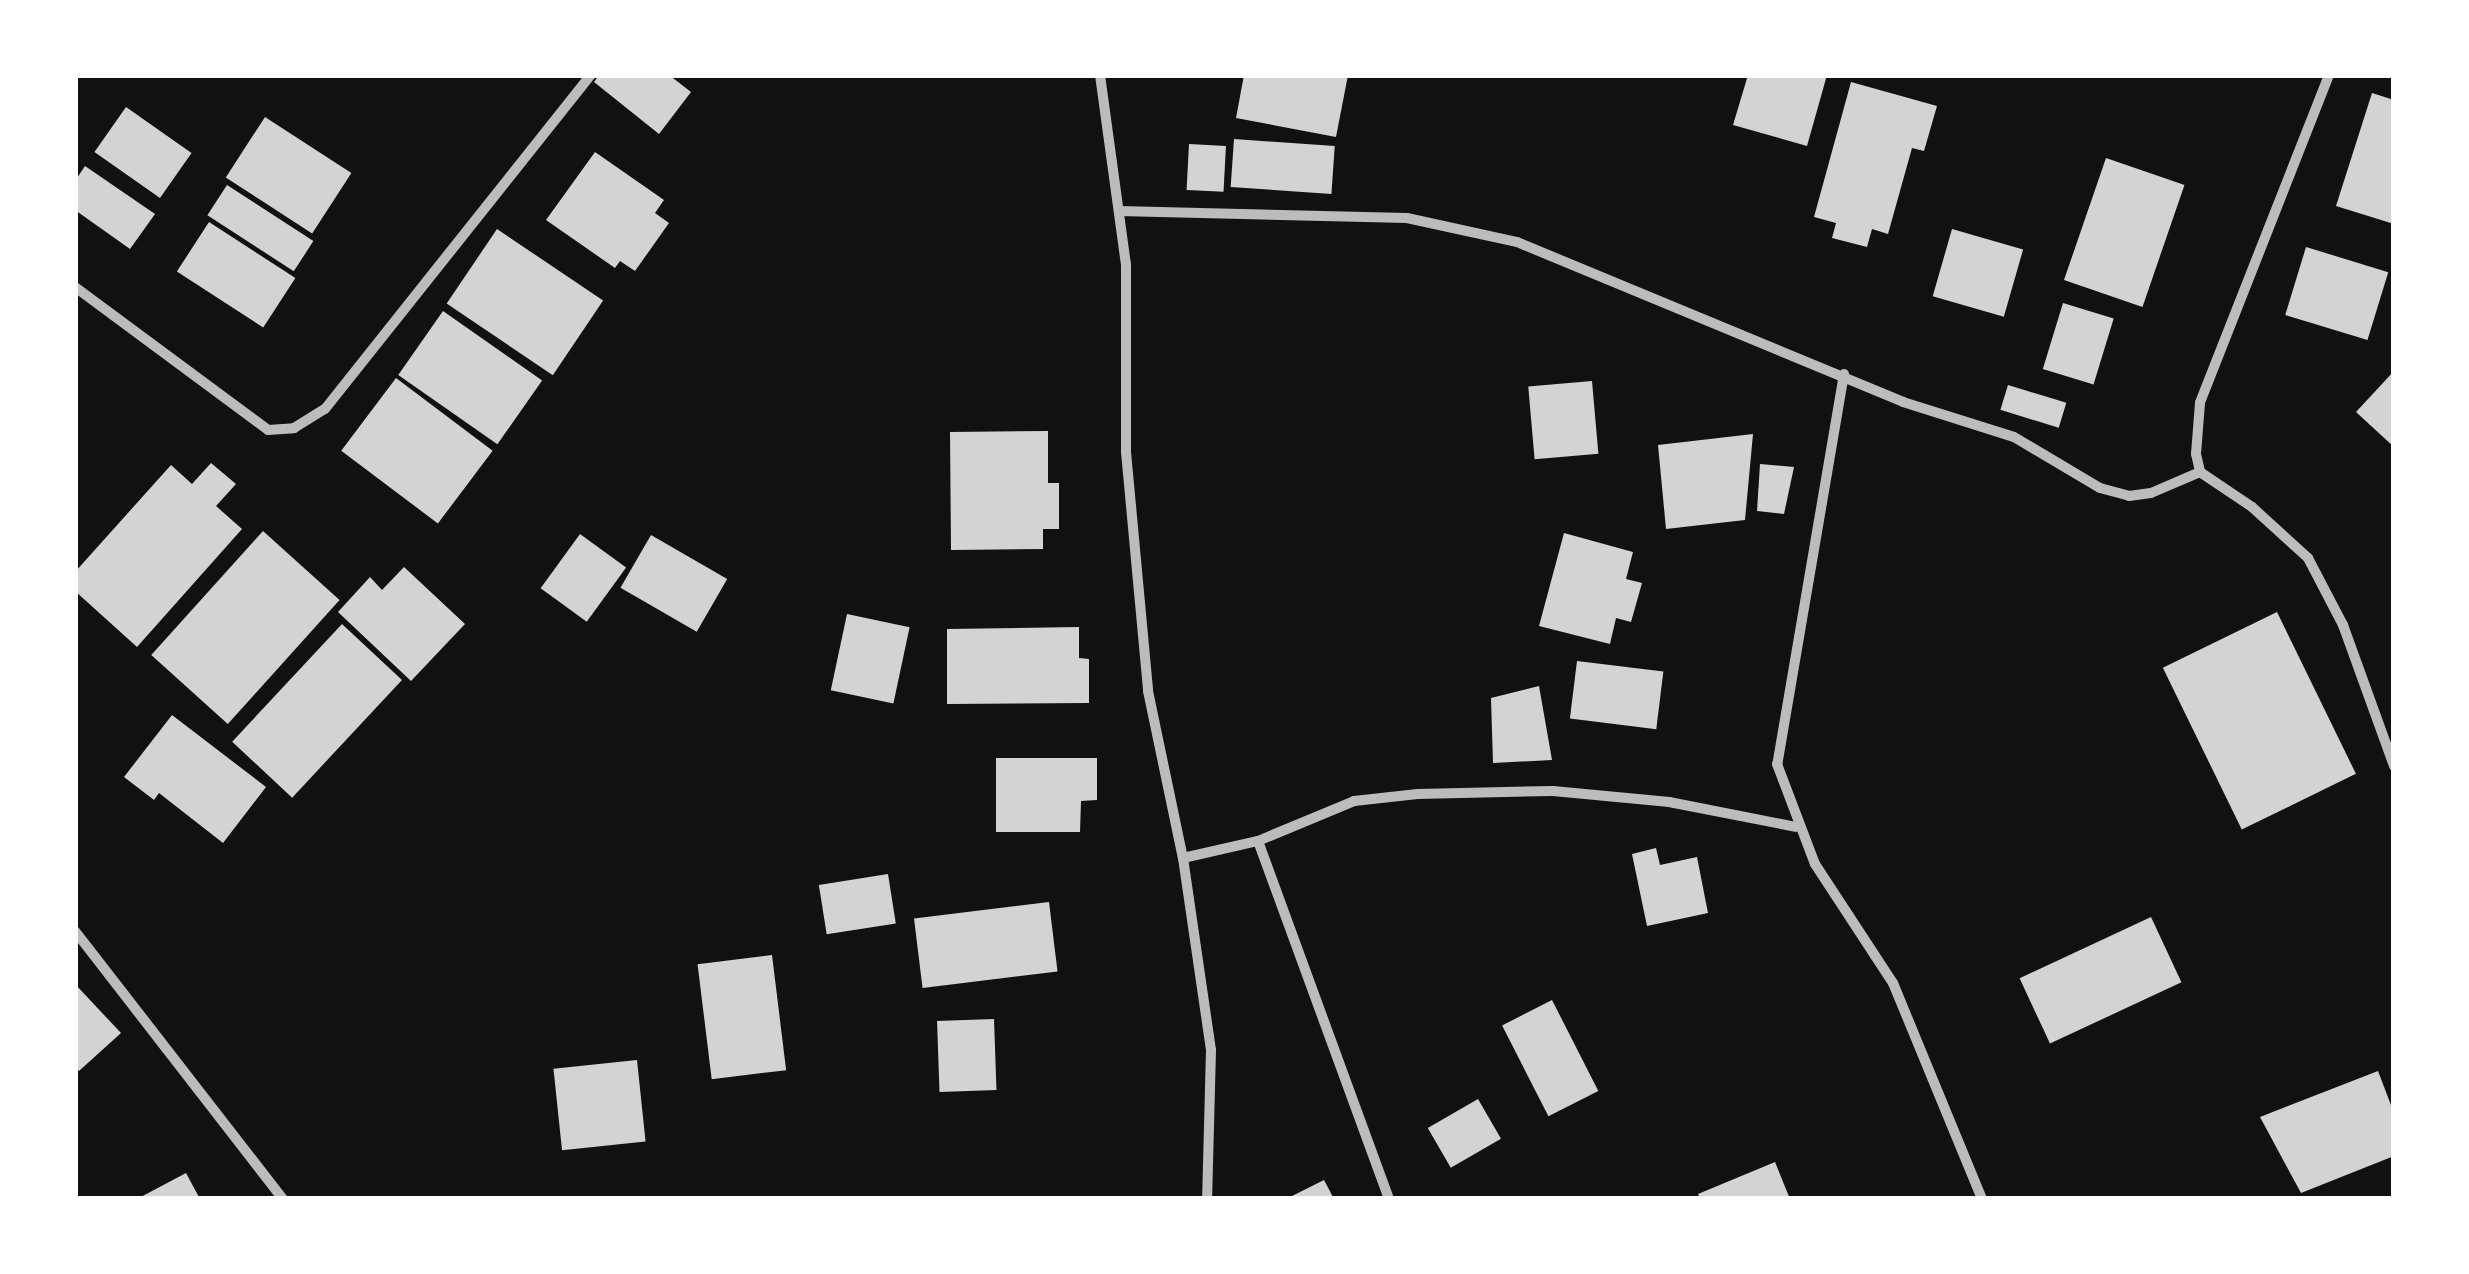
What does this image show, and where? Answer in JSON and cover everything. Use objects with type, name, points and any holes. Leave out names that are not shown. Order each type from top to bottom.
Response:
[{"type":"street","points":[[75,287],[268,430],[294,428],[325,409],[591,75]]},
{"type":"street","points":[[1100,75],[1104,141],[1119,210],[1126,452],[1148,691],[1183,858],[1212,1050],[1207,1199]]},
{"type":"street","points":[[2200,472],[2200,403],[2329,75]]},
{"type":"street","points":[[1119,210],[1406,218],[1517,242],[1844,374],[1903,402],[2014,438],[2100,488],[2128,496],[2200,472]]},
{"type":"street","points":[[1844,374],[1776,764],[1796,827],[1893,983],[1982,1199]]},
{"type":"street","points":[[2200,472],[2252,508],[2308,558],[2343,625],[2394,766]]},
{"type":"street","points":[[1183,858],[1258,841],[1354,801],[1418,794],[1553,791],[1669,802],[1796,827]]},
{"type":"street","points":[[1258,841],[1389,1199]]},
{"type":"street","points":[[75,931],[283,1199]]},
{"type":"building","points":[[599,75],[669,75],[691,92],[659,134],[594,82]]},
{"type":"building","points":[[1244,75],[1348,75],[1336,137],[1236,118]]},
{"type":"building","points":[[1748,75],[1827,75],[1807,146],[1733,125]]},
{"type":"building","points":[[1851,82],[1937,106],[1924,151],[1912,148],[1888,234],[1872,229],[1867,247],[1832,238],[1836,223],[1814,217]]},
{"type":"building","points":[[2372,93],[2394,100],[2394,224],[2336,206]]},
{"type":"building","points":[[126,107],[192,153],[160,198],[94,152]]},
{"type":"building","points":[[265,117],[351,173],[312,233],[226,177]]},
{"type":"building","points":[[1234,139],[1335,146],[1331,194],[1231,187]]},
{"type":"building","points":[[1189,144],[1226,146],[1224,192],[1187,190]]},
{"type":"building","points":[[595,152],[664,200],[655,213],[669,223],[635,271],[620,261],[615,268],[546,220]]},
{"type":"building","points":[[2106,158],[2184,185],[2142,307],[2064,280]]},
{"type":"building","points":[[85,166],[155,214],[130,249],[75,210],[75,181]]},
{"type":"building","points":[[227,185],[313,241],[294,271],[207,215]]},
{"type":"building","points":[[209,222],[295,278],[263,328],[177,271]]},
{"type":"building","points":[[497,229],[603,301],[553,375],[447,304]]},
{"type":"building","points":[[1952,229],[2023,249],[2004,317],[1933,296]]},
{"type":"building","points":[[2306,247],[2388,272],[2367,340],[2285,315]]},
{"type":"building","points":[[2063,303],[2114,318],[2094,384],[2043,369]]},
{"type":"building","points":[[443,311],[542,380],[497,444],[398,375]]},
{"type":"building","points":[[2394,371],[2394,447],[2356,412]]},
{"type":"building","points":[[396,378],[493,451],[438,523],[341,451]]},
{"type":"building","points":[[1592,381],[1598,454],[1535,459],[1528,387]]},
{"type":"building","points":[[2008,385],[2066,403],[2059,428],[2000,410]]},
{"type":"building","points":[[1048,431],[1048,483],[1059,483],[1059,529],[1043,529],[1043,549],[951,550],[950,432]]},
{"type":"building","points":[[1753,434],[1745,520],[1666,529],[1658,445]]},
{"type":"building","points":[[211,463],[236,484],[216,506],[242,529],[137,647],[75,591],[75,572],[171,465],[192,484]]},
{"type":"building","points":[[1760,464],[1794,467],[1784,514],[1757,511]]},
{"type":"building","points":[[263,531],[340,600],[228,724],[151,655]]},
{"type":"building","points":[[1564,533],[1633,552],[1626,579],[1642,583],[1631,622],[1616,618],[1610,644],[1539,626]]},
{"type":"building","points":[[580,534],[626,568],[587,622],[541,588]]},
{"type":"building","points":[[651,535],[727,579],[697,632],[620,588]]},
{"type":"building","points":[[404,567],[465,624],[411,681],[338,612],[370,577],[382,590]]},
{"type":"building","points":[[2277,612],[2356,774],[2242,829],[2163,668]]},
{"type":"building","points":[[847,614],[910,627],[893,704],[831,690]]},
{"type":"building","points":[[342,624],[402,680],[292,798],[232,742]]},
{"type":"building","points":[[1079,627],[1079,658],[1089,659],[1089,703],[947,704],[947,629]]},
{"type":"building","points":[[1577,661],[1663,672],[1656,729],[1570,719]]},
{"type":"building","points":[[1539,686],[1552,760],[1493,763],[1491,698]]},
{"type":"building","points":[[172,715],[266,787],[223,843],[159,793],[154,800],[124,777]]},
{"type":"building","points":[[996,758],[1097,758],[1097,800],[1081,801],[1080,832],[996,832]]},
{"type":"building","points":[[1656,848],[1660,865],[1697,857],[1708,913],[1647,926],[1632,854]]},
{"type":"building","points":[[888,874],[896,923],[827,934],[819,885]]},
{"type":"building","points":[[1049,902],[1058,971],[923,988],[914,919]]},
{"type":"building","points":[[2151,917],[2181,982],[2050,1044],[2020,978]]},
{"type":"building","points":[[772,955],[786,1070],[712,1079],[698,964]]},
{"type":"building","points":[[75,984],[121,1033],[79,1071],[75,1067]]},
{"type":"building","points":[[1552,1000],[1598,1091],[1548,1116],[1502,1025]]},
{"type":"building","points":[[994,1019],[996,1090],[940,1092],[937,1021]]},
{"type":"building","points":[[637,1060],[646,1142],[562,1150],[553,1069]]},
{"type":"building","points":[[2378,1071],[2394,1113],[2394,1156],[2301,1193],[2260,1117]]},
{"type":"building","points":[[1478,1099],[1501,1139],[1451,1168],[1428,1128]]},
{"type":"building","points":[[1775,1162],[1790,1199],[1700,1199],[1698,1194]]},
{"type":"building","points":[[186,1173],[200,1199],[137,1199]]},
{"type":"building","points":[[1324,1180],[1334,1199],[1286,1199]]}]
